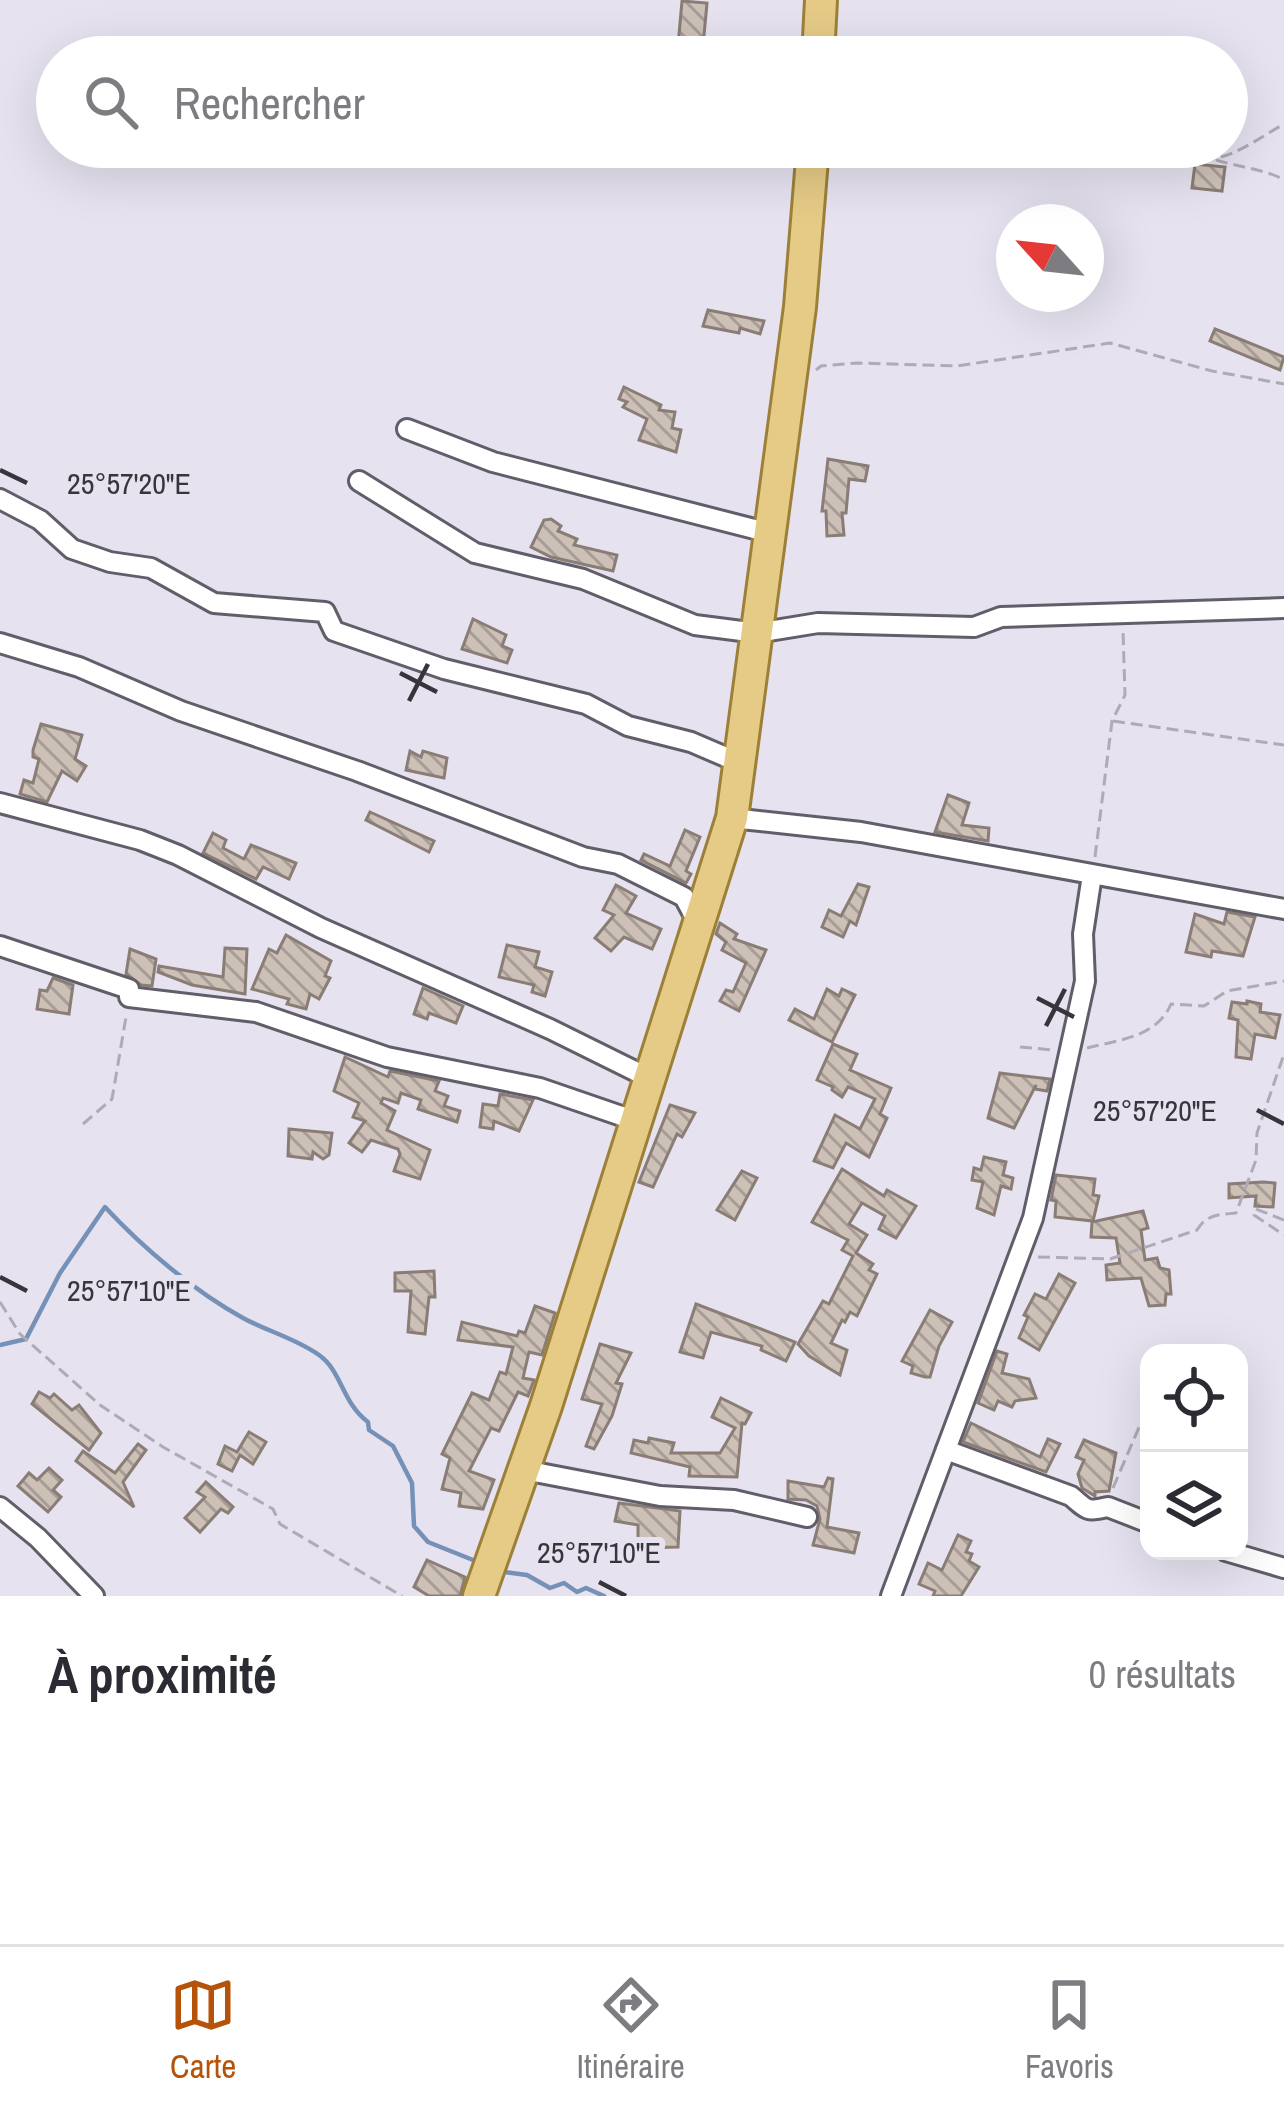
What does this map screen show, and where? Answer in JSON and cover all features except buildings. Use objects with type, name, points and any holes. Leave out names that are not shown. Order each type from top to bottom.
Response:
[{"type":"main road","points":[[819,36],[821,0]]},
{"type":"main road","points":[[479,1596],[524,1470],[733,818],[788,396],[811,168]]},
{"type":"street","points":[[407,429],[493,462],[770,533]]},
{"type":"street","points":[[359,481],[487,557],[583,579],[680,621],[757,633],[818,623],[974,627],[1000,617],[1284,608]]},
{"type":"street","points":[[0,499],[40,520],[72,549],[110,562],[151,568],[214,603],[325,612],[334,631],[444,669],[586,704],[628,726],[691,742],[740,763]]},
{"type":"street","points":[[0,644],[73,665],[181,712],[340,765],[584,857],[618,865],[686,899],[699,925]]},
{"type":"street","points":[[0,803],[140,840],[178,855],[321,928],[649,1078]]},
{"type":"street","points":[[733,818],[861,832],[1284,909]]},
{"type":"street","points":[[891,1596],[1045,1175],[1085,981],[1083,934],[1092,875]]},
{"type":"street","points":[[0,946],[129,989],[129,997],[256,1012],[386,1057],[540,1088],[636,1121]]},
{"type":"street","points":[[946,1450],[1071,1496],[1084,1509],[1099,1512],[1106,1507],[1140,1520]]},
{"type":"street","points":[[524,1470],[660,1496],[734,1500],[807,1517]]},
{"type":"street","points":[[0,1507],[38,1538],[94,1596]]},
{"type":"street","points":[[1248,1557],[1284,1568]]},
{"type":"path","points":[[1248,143],[1284,124]]},
{"type":"path","points":[[1241,168],[1272,172],[1284,180]]},
{"type":"path","points":[[788,396],[821,366],[858,362],[957,365],[1110,343],[1284,385]]},
{"type":"path","points":[[1092,875],[1112,721],[1125,695],[1122,611]]},
{"type":"path","points":[[1112,721],[1284,745]]},
{"type":"path","points":[[1020,1047],[1072,1052],[1149,1031],[1166,1016],[1171,1004],[1204,1006],[1227,991],[1284,981]]},
{"type":"path","points":[[82,1124],[112,1099],[129,997]]},
{"type":"path","points":[[1017,1256],[1110,1259],[1197,1230],[1212,1215],[1236,1213],[1256,1160],[1257,1133],[1284,1054]]},
{"type":"path","points":[[1284,1220],[1256,1209],[1255,1214],[1284,1234]]},
{"type":"path","points":[[0,1302],[20,1334],[100,1405],[272,1509],[280,1524],[402,1596]]},
{"type":"path","points":[[1106,1507],[1140,1426]]},
{"type":"waterway","points":[[0,1345],[26,1339],[60,1273],[105,1207],[152,1253],[206,1295],[327,1362],[369,1430],[393,1446],[412,1483],[414,1526],[428,1542],[478,1562]]},
{"type":"waterway","points":[[504,1572],[527,1575],[550,1588],[564,1583],[577,1592],[586,1588],[604,1596]]}]
